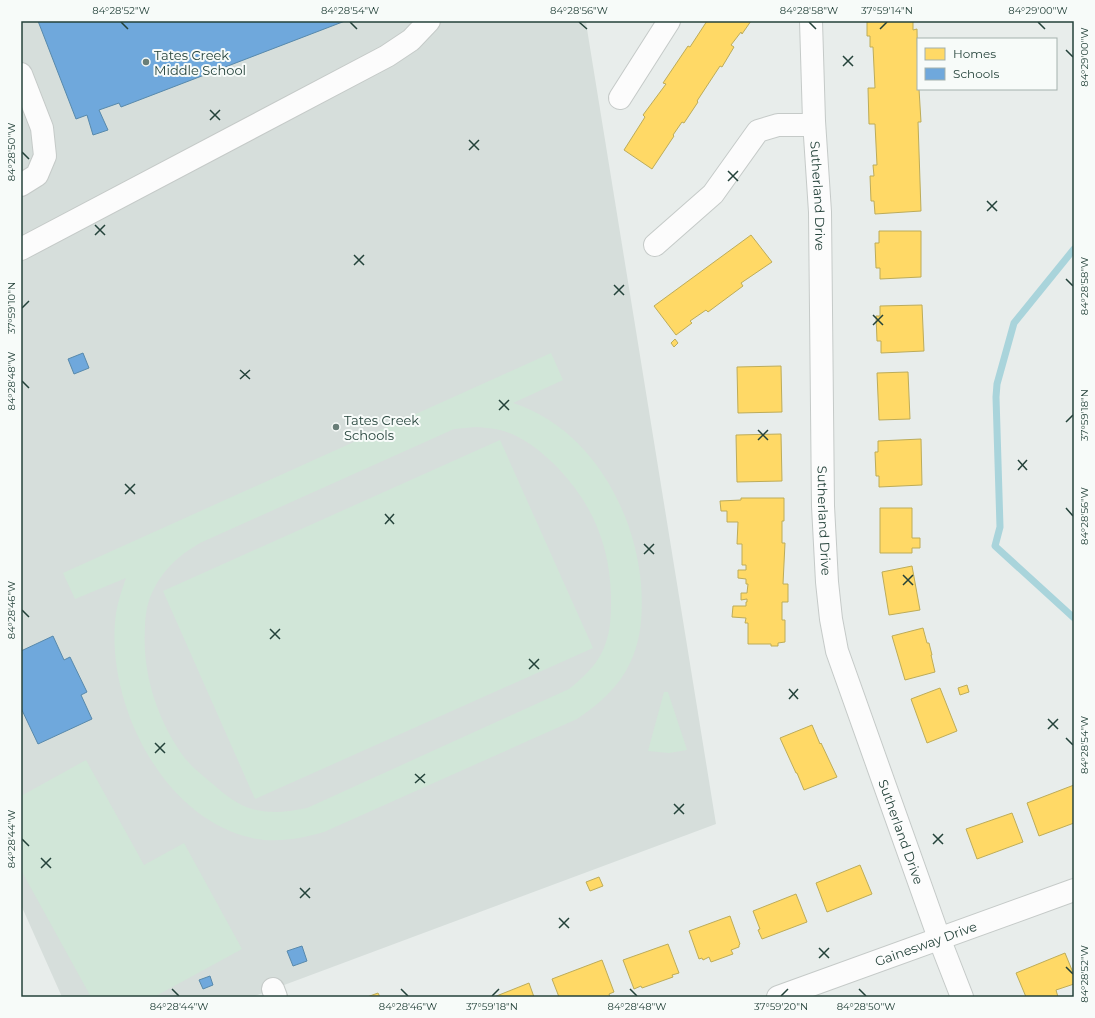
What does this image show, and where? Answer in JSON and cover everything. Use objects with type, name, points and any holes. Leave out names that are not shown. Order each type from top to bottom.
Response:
[{"type":"street","points":[[21,249],[387,56],[411,40],[428,21]]},
{"type":"street","points":[[620,98],[669,21]]},
{"type":"street","name":"Sutherland Drive","points":[[812,21],[814,125],[820,212],[823,506],[831,619],[837,651],[939,938],[962,997]]},
{"type":"street","points":[[21,74],[42,128],[45,156],[37,175],[21,185]]},
{"type":"street","points":[[655,245],[713,194],[758,131],[778,125],[814,125]]},
{"type":"street","name":"Gainesway Drive","points":[[778,997],[1074,890]]},
{"type":"shaded area","name":"Tates Creek Schools","points":[[21,21],[586,21],[716,824],[252,997],[62,997],[21,905]]},
{"type":"green space","points":[[551,353],[563,380],[513,403],[540,415],[564,431],[585,450],[602,474],[617,499],[629,526],[637,554],[641,583],[642,614],[637,644],[625,672],[607,695],[593,708],[577,719],[324,832],[306,837],[270,840],[252,838],[220,826],[191,806],[166,781],[145,750],[130,717],[119,682],[115,647],[116,613],[126,578],[75,599],[63,573]],"holes":[[[476,427],[508,432],[519,437],[536,449],[558,468],[581,497],[590,512],[603,544],[610,578],[610,627],[605,645],[599,658],[585,675],[569,689],[307,808],[266,812],[252,809],[232,799],[196,770],[181,753],[164,724],[152,693],[146,660],[145,623],[146,611],[155,586],[160,578],[171,564],[200,543],[454,429]]]},
{"type":"green space","points":[[500,440],[593,648],[255,799],[163,591]]},
{"type":"green space","points":[[664,692],[668,692],[687,750],[669,753],[648,751]]},
{"type":"green space","points":[[86,760],[144,865],[184,843],[242,949],[154,997],[91,997],[21,870],[21,796]]},
{"type":"building: Homes","points":[[707,21],[751,21],[742,34],[741,32],[731,45],[734,47],[722,67],[720,66],[697,101],[698,102],[684,123],[682,122],[673,135],[674,136],[652,169],[624,150],[645,117],[643,115],[666,84],[663,83]]},
{"type":"building: Homes","points":[[867,21],[913,21],[913,30],[917,29],[917,90],[919,90],[921,122],[918,122],[921,211],[875,214],[874,201],[871,201],[870,176],[874,176],[873,165],[877,165],[875,124],[869,124],[868,88],[875,88],[873,47],[870,47],[870,36],[867,36]]},
{"type":"building: Homes","points":[[879,231],[921,231],[921,277],[880,279],[880,268],[876,268],[875,243],[879,243]]},
{"type":"building: Homes","points":[[751,235],[772,262],[741,283],[743,286],[708,312],[706,310],[690,321],[692,323],[676,335],[654,306]]},
{"type":"building: Homes","points":[[922,305],[924,351],[881,353],[881,341],[877,341],[876,316],[880,316],[880,306]]},
{"type":"building: Homes","points":[[675,339],[678,343],[674,347],[671,343]]},
{"type":"building: Homes","points":[[781,366],[782,412],[738,413],[737,367]]},
{"type":"building: Homes","points":[[908,372],[910,419],[879,420],[877,373]]},
{"type":"building: Homes","points":[[781,434],[782,481],[737,482],[736,435]]},
{"type":"building: Homes","points":[[921,439],[922,485],[879,487],[879,476],[876,476],[875,452],[878,452],[878,441]]},
{"type":"building: Homes","points":[[741,498],[784,498],[784,521],[782,521],[782,543],[785,543],[783,584],[788,584],[788,602],[782,602],[782,620],[785,620],[785,642],[778,643],[778,646],[771,646],[771,644],[748,644],[748,623],[745,623],[746,618],[732,617],[733,606],[746,606],[747,599],[741,600],[741,593],[747,593],[748,584],[746,584],[746,579],[738,578],[738,570],[746,570],[746,565],[742,565],[742,544],[737,544],[738,522],[727,522],[727,511],[721,511],[720,501],[741,500]]},
{"type":"building: Homes","points":[[880,508],[912,508],[912,538],[920,538],[920,548],[912,548],[912,553],[880,553]]},
{"type":"building: Homes","points":[[912,566],[920,610],[889,615],[882,572]]},
{"type":"building: Homes","points":[[923,628],[927,643],[929,643],[935,672],[905,680],[892,636]]},
{"type":"building: Homes","points":[[967,685],[969,692],[960,695],[958,688]]},
{"type":"building: Homes","points":[[940,688],[957,731],[927,743],[911,699]]},
{"type":"building: Homes","points":[[812,725],[837,777],[804,790],[780,738]]},
{"type":"building: Homes","points":[[1074,785],[1074,823],[1039,836],[1027,803]]},
{"type":"building: Homes","points":[[1012,813],[1023,842],[977,859],[966,829]]},
{"type":"building: Homes","points":[[860,865],[872,894],[827,912],[816,883]]},
{"type":"building: Homes","points":[[599,877],[603,886],[590,891],[586,882]]},
{"type":"building: Homes","points":[[796,894],[807,922],[762,939],[753,911]]},
{"type":"building: Homes","points":[[730,916],[740,944],[739,947],[731,950],[733,954],[711,962],[709,957],[703,960],[702,958],[699,959],[689,931]]},
{"type":"building: Homes","points":[[668,944],[679,973],[672,975],[673,977],[642,988],[641,986],[634,989],[623,960]]},
{"type":"building: Homes","points":[[1065,953],[1074,975],[1074,984],[1056,990],[1058,997],[1026,997],[1016,973]]},
{"type":"building: Homes","points":[[602,960],[614,992],[609,994],[610,997],[559,997],[552,979]]},
{"type":"building: Homes","points":[[529,983],[534,997],[494,997]]},
{"type":"building: Homes","points":[[378,993],[380,997],[367,997]]},
{"type":"building: Schools","name":"Tates Creek Middle School","points":[[38,21],[345,21],[121,107],[119,103],[99,110],[108,130],[93,135],[87,115],[76,119]]},
{"type":"building: Schools","points":[[83,353],[89,368],[74,374],[68,359]]},
{"type":"building: Schools","points":[[53,636],[64,660],[70,657],[87,692],[81,695],[92,719],[38,744],[21,708],[21,651]]},
{"type":"building: Schools","points":[[302,946],[307,961],[293,966],[287,951]]},
{"type":"building: Schools","points":[[210,976],[213,985],[203,989],[199,980]]},
{"type":"waterway","points":[[1074,249],[1014,323],[997,384],[996,397],[1000,527],[995,546],[1074,618]]},
{"type":"place","name":"Tates Creek Middle School","points":[[146,62]]},
{"type":"place","name":"Tates Creek Schools","points":[[336,427]]}]
